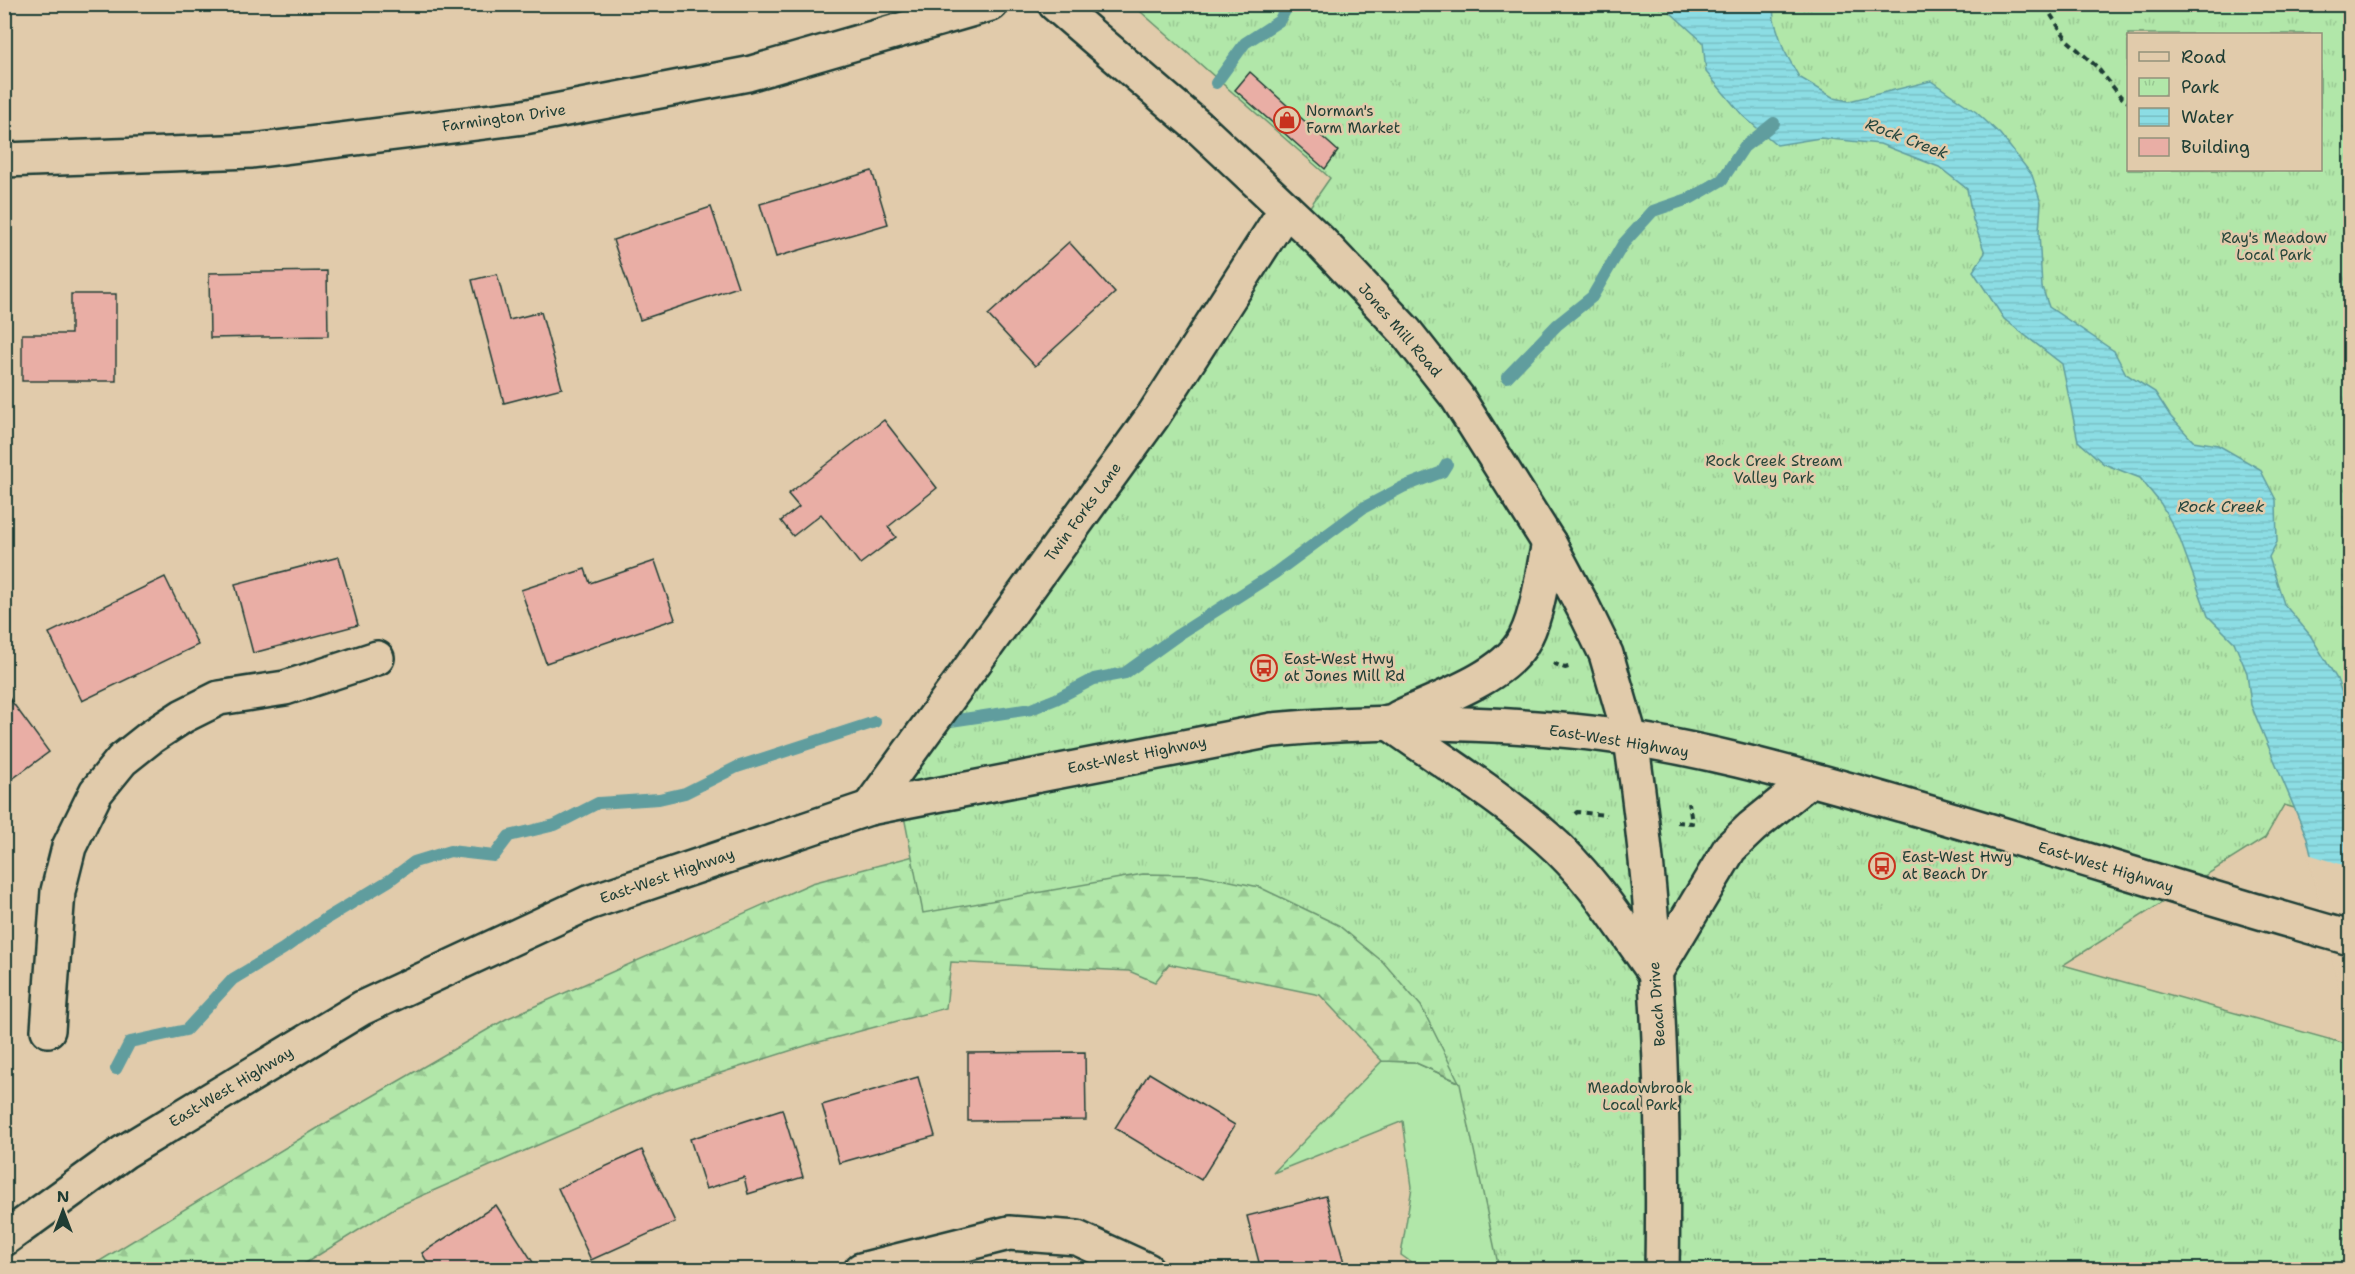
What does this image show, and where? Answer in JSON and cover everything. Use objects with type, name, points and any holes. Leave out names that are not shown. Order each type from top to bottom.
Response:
[{"type":"main road","name":"Farmington Drive","points":[[4,160],[252,151],[524,117],[748,74],[992,4]]},
{"type":"main road","name":"Jones Mill Road","points":[[1055,4],[1202,130],[1320,241],[1413,341],[1457,397],[1549,543],[1584,607],[1606,654],[1631,740]]},
{"type":"main road","name":"Twin Forks Lane","points":[[869,808],[1153,416],[1286,209]]},
{"type":"main road","points":[[1549,543],[1532,618],[1520,645],[1504,663],[1481,679],[1388,722],[1548,839],[1592,885],[1655,973],[1730,848],[1810,780]]},
{"type":"main road","points":[[48,1030],[58,891],[69,846],[96,792],[122,760],[183,716],[219,698],[285,688],[377,658]]},
{"type":"main road","name":"East-West Highway","points":[[4,1239],[124,1152],[362,1008],[588,903],[869,808],[1272,730],[1334,724],[1444,722],[1573,731],[1631,740],[1750,764],[1810,780],[1944,817],[2219,901],[2350,938]]},
{"type":"main road","name":"Beach Drive","points":[[1631,740],[1642,819],[1655,973],[1664,1165],[1662,1269]]},
{"type":"main road","points":[[861,1269],[1009,1233],[1077,1238],[1147,1269]]},
{"type":"path","points":[[2045,6],[2067,41],[2097,67],[2127,101]]},
{"type":"path","points":[[1549,662],[1565,668],[1574,665]]},
{"type":"path","points":[[1677,822],[1692,823],[1689,803]]},
{"type":"path","points":[[1572,817],[1576,812],[1609,815]]},
{"type":"green space","name":"Rock Creek Stream Valley Park","points":[[1133,5],[2350,5],[2350,824],[2284,805],[2265,838],[2063,965],[2350,1045],[2350,1269],[1499,1269],[1460,1084],[1421,1006],[1383,962],[1338,925],[1259,887],[1202,875],[1143,874],[923,913],[900,796],[1330,178]]},
{"type":"green space","points":[[1260,790],[1491,1096],[1414,1062],[1382,1061],[1320,995],[1169,964],[1155,982],[1129,971],[951,962],[946,1008],[808,1045],[652,1095],[396,1207],[296,1269],[85,1270],[321,1126],[506,1019],[812,883],[1065,816]]},
{"type":"green space","points":[[1382,1061],[1414,1062],[1491,1097],[1633,1269],[1421,1269],[1401,1255],[1412,1187],[1403,1121],[1273,1173]]},
{"type":"water","name":"Rock Creek","points":[[1673,5],[1773,5],[1774,20],[1784,50],[1799,77],[1834,98],[1849,101],[1931,81],[1976,112],[2000,134],[2032,175],[2041,203],[2039,232],[2042,287],[2049,307],[2114,351],[2126,374],[2155,392],[2171,417],[2193,441],[2218,445],[2260,469],[2276,500],[2277,542],[2269,557],[2284,604],[2310,635],[2337,679],[2350,716],[2350,1043],[2347,1006],[2307,838],[2251,705],[2247,673],[2234,642],[2208,616],[2179,537],[2161,504],[2140,478],[2104,464],[2078,441],[2062,364],[2004,319],[1973,271],[1985,253],[1973,220],[1967,189],[1939,167],[1880,144],[1820,138],[1777,145],[1743,116],[1706,72],[1703,42],[1671,13]]},
{"type":"pier","points":[[2308,854],[2350,867],[2350,1006],[2343,1004]]},
{"type":"building","name":"Norman's Farm Market","points":[[1250,72],[1338,151],[1325,169],[1235,90]]},
{"type":"building","points":[[872,171],[888,224],[776,257],[760,204]]},
{"type":"building","points":[[711,207],[738,287],[640,320],[613,240]]},
{"type":"building","points":[[1069,242],[1115,293],[1035,366],[988,315]]},
{"type":"building","points":[[327,271],[328,336],[210,338],[209,273]]},
{"type":"building","points":[[497,274],[509,320],[541,312],[562,388],[504,403],[472,280]]},
{"type":"building","points":[[71,294],[116,294],[116,381],[22,381],[22,334],[71,334]]},
{"type":"building","points":[[884,420],[937,488],[888,527],[896,537],[860,564],[821,514],[793,536],[781,521],[799,507],[788,494]]},
{"type":"building","points":[[339,557],[358,625],[253,653],[235,584]]},
{"type":"building","points":[[655,561],[675,619],[546,663],[521,590],[585,569],[590,583]]},
{"type":"building","points":[[165,577],[198,645],[82,701],[49,633]]},
{"type":"building","points":[[4,691],[49,752],[4,785]]},
{"type":"building","points":[[1085,1052],[1086,1120],[968,1121],[968,1053]]},
{"type":"building","points":[[1149,1073],[1235,1125],[1201,1180],[1115,1128]]},
{"type":"building","points":[[918,1077],[935,1136],[839,1163],[822,1105]]},
{"type":"building","points":[[782,1109],[803,1177],[748,1194],[744,1177],[706,1189],[690,1139]]},
{"type":"building","points":[[642,1150],[675,1222],[591,1260],[558,1188]]},
{"type":"building","points":[[1326,1196],[1346,1270],[1280,1270],[1280,1267],[1261,1270],[1247,1216]]},
{"type":"building","points":[[496,1205],[538,1270],[432,1270],[422,1253]]},
{"type":"waterway","points":[[1216,83],[1245,43],[1279,21],[1289,4]]},
{"type":"waterway","points":[[1507,377],[1557,325],[1592,297],[1623,244],[1653,211],[1691,198],[1722,180],[1744,147],[1774,123]]},
{"type":"waterway","points":[[944,722],[1031,709],[1094,679],[1125,673],[1178,635],[1275,573],[1363,508],[1403,487],[1442,472],[1447,464]]},
{"type":"waterway","points":[[116,1069],[130,1042],[186,1030],[233,979],[390,880],[414,862],[450,851],[494,856],[509,836],[555,825],[598,803],[659,799],[685,793],[737,767],[875,722]]},
{"type":"place","name":"Norman's Farm Market","points":[[1287,120]]},
{"type":"place","name":"East-West Hwy at Jones Mill Rd","points":[[1264,668]]},
{"type":"place","name":"East-West Hwy at Beach Dr","points":[[1882,866]]},
{"type":"park label","name":"Ray's Meadow Local Park","points":[[2274,246]]},
{"type":"park label","name":"Meadowbrook Local Park","points":[[1640,1096]]}]
